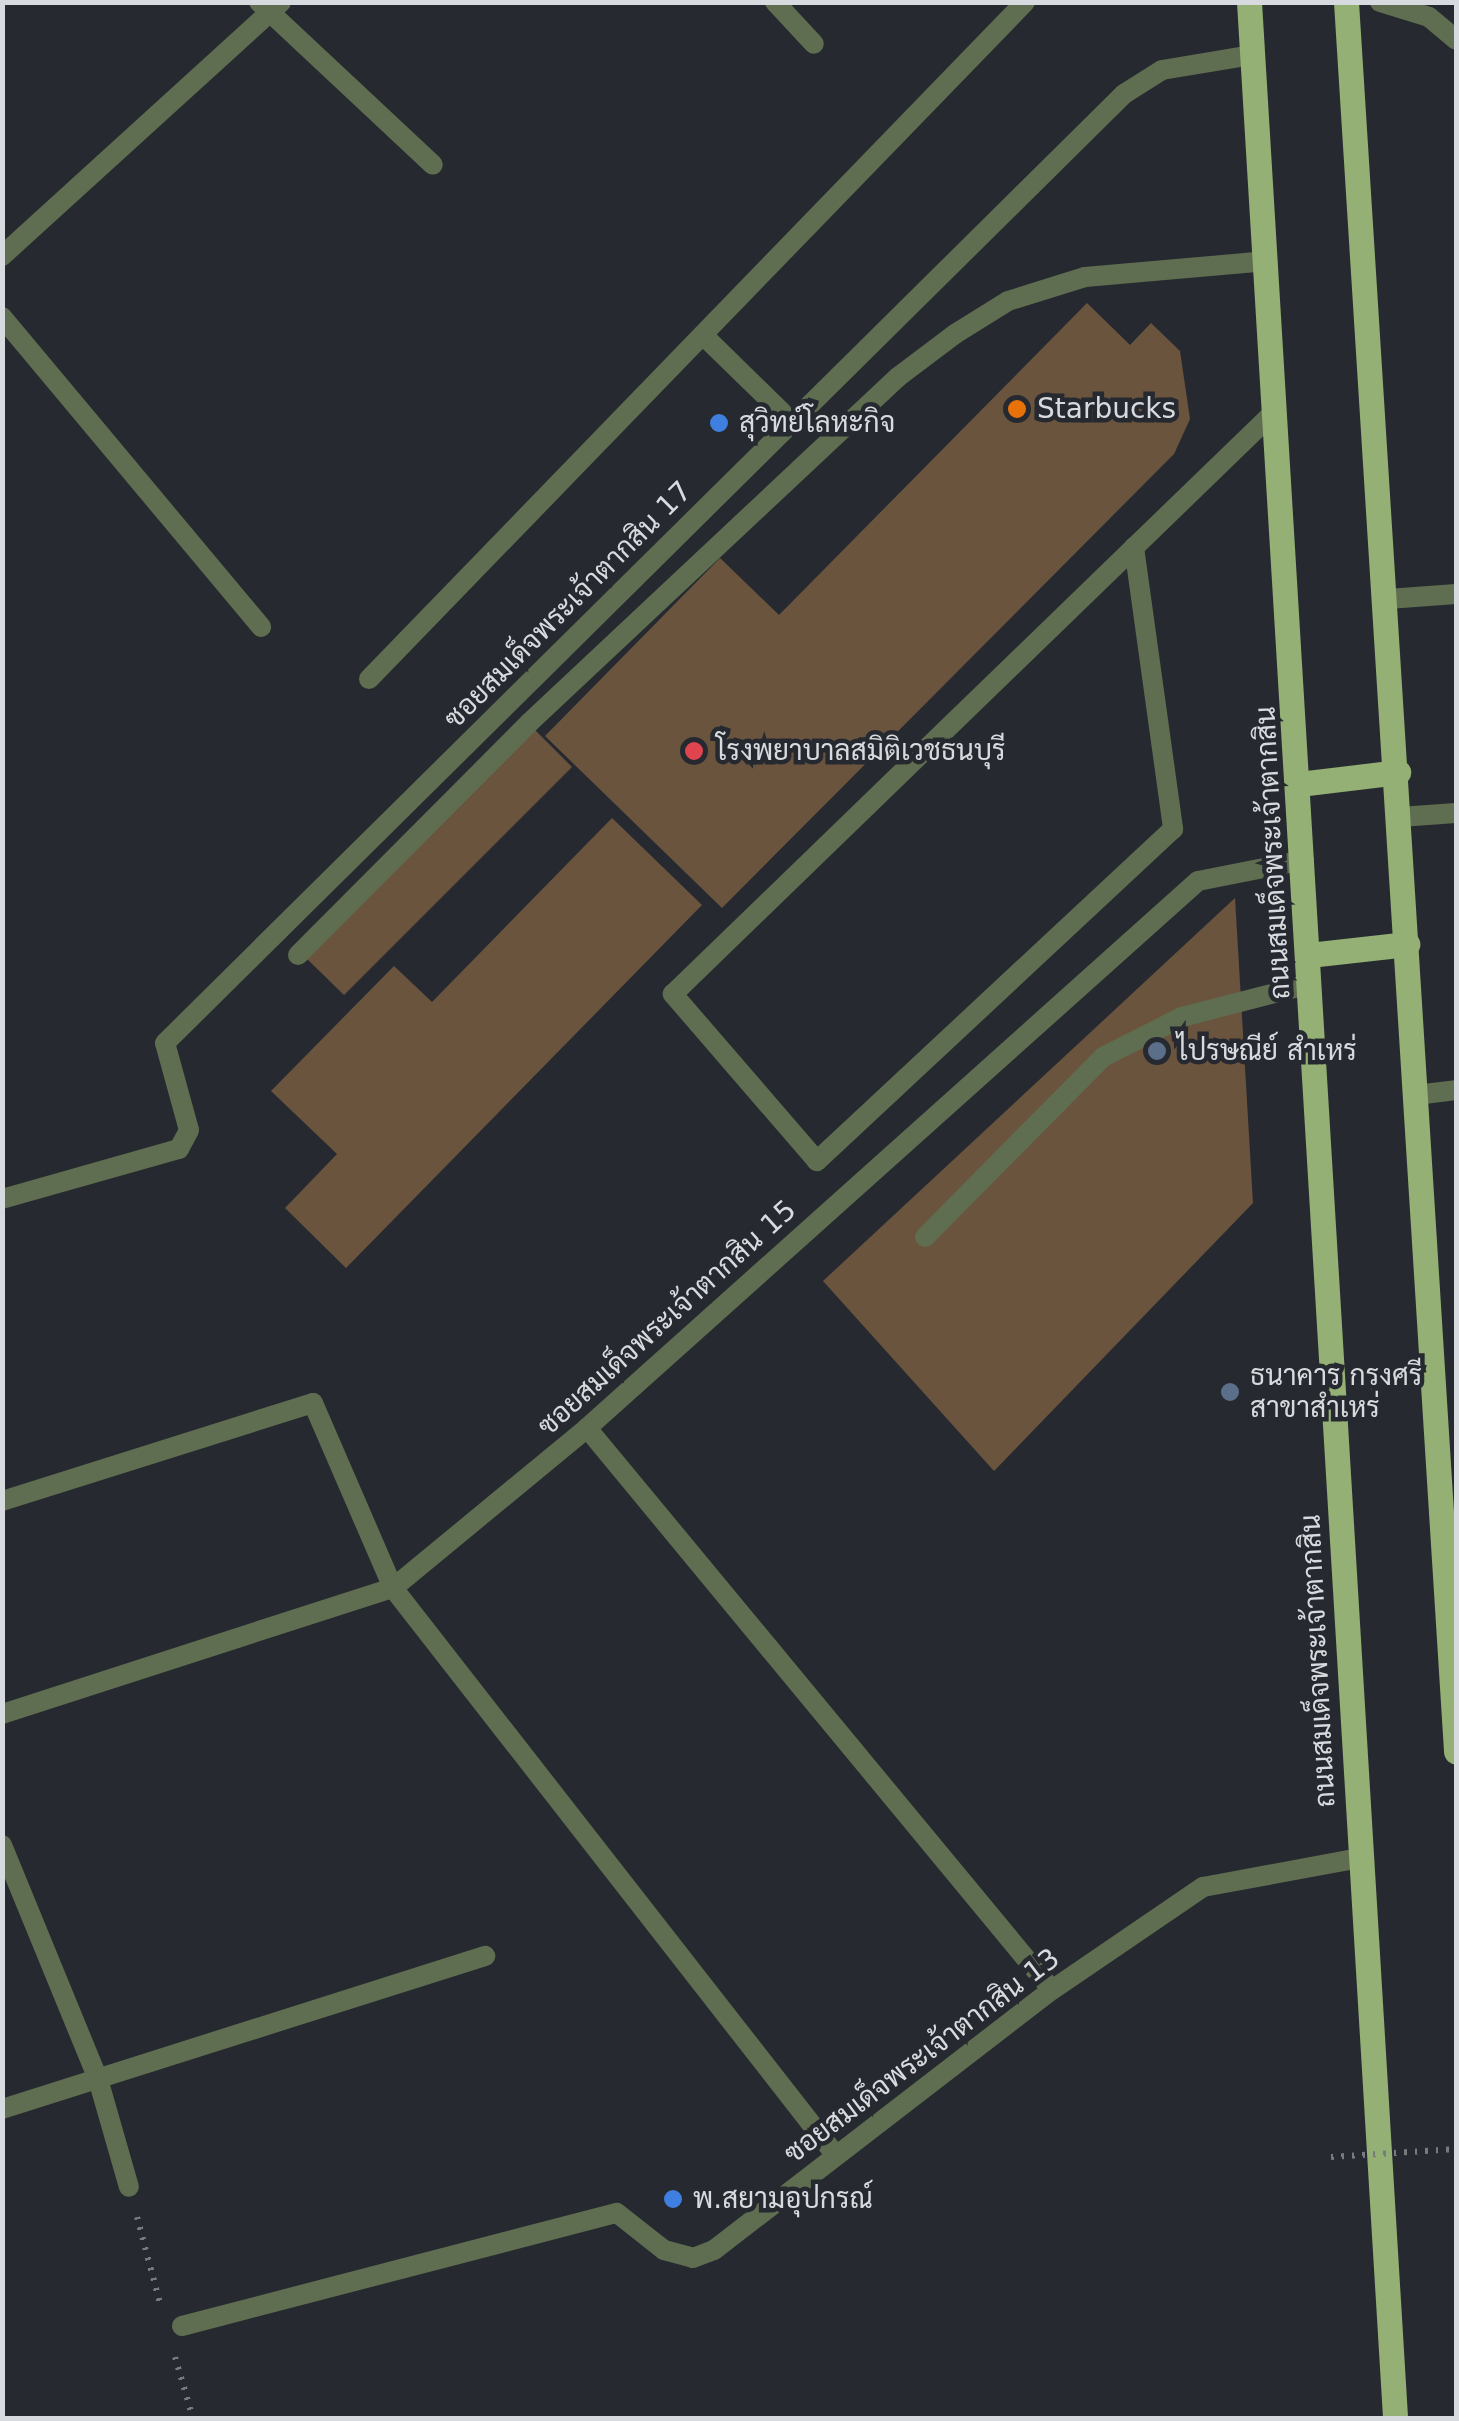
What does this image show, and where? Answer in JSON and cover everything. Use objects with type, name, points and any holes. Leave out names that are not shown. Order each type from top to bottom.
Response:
[{"type":"main road","name":"ถนนสมเด็จพระเจ้าตากสิน","points":[[1249,2],[1304,860],[1395,2418]]},
{"type":"main road","points":[[1346,2],[1388,599],[1456,1752]]},
{"type":"main road","points":[[1299,784],[1398,772]]},
{"type":"main road","points":[[1309,955],[1408,944]]},
{"type":"street","points":[[775,2],[814,44]]},
{"type":"street","points":[[370,679],[707,339],[1025,2]]},
{"type":"street","points":[[1380,2],[1429,17],[1456,40]]},
{"type":"street","points":[[2,256],[269,7],[433,165]]},
{"type":"street","name":"ซอยสมเด็จพระเจ้าตากสิน 17","points":[[2,1199],[179,1148],[189,1130],[165,1043],[1124,94],[1162,70],[1253,55]]},
{"type":"street","points":[[298,955],[529,722],[898,377],[955,334],[1008,301],[1085,277],[1267,261]]},
{"type":"street","points":[[2,317],[262,627]]},
{"type":"street","points":[[707,339],[792,422]]},
{"type":"street","points":[[1134,547],[1173,829],[818,1161],[673,994],[1134,547],[1276,410]]},
{"type":"street","points":[[1388,599],[1456,594]]},
{"type":"street","points":[[1400,816],[1456,813]]},
{"type":"street","name":"ซอยสมเด็จพระเจ้าตากสิน 15","points":[[2,1714],[393,1588],[587,1428],[1198,881],[1304,860]]},
{"type":"street","points":[[925,1237],[1102,1057],[1182,1017],[1310,984]]},
{"type":"street","points":[[1416,1095],[1456,1090]]},
{"type":"street","points":[[2,1501],[313,1403],[393,1588],[834,2154]]},
{"type":"street","points":[[587,1428],[1052,1990]]},
{"type":"street","points":[[5,1857],[98,2080],[128,2187]]},
{"type":"street","name":"ซอยสมเด็จพระเจ้าตากสิน 13","points":[[182,2326],[617,2213],[664,2250],[693,2258],[1052,1990],[1204,1887],[1360,1858]]},
{"type":"street","points":[[2,2109],[485,1956]]},
{"type":"path","points":[[1331,2157],[1456,2149]]},
{"type":"building","points":[[1087,303],[1130,345],[1151,323],[1180,351],[1190,419],[1174,454],[722,908],[545,736],[720,558],[779,615]]},
{"type":"building","points":[[532,727],[572,767],[344,995],[304,956]]},
{"type":"building","points":[[612,818],[702,905],[346,1268],[285,1208],[337,1154],[271,1091],[394,966],[432,1002]]},
{"type":"building","name":"ไปรษณีย์ สำเหร่","points":[[1235,898],[1253,1203],[994,1471],[823,1281]]},
{"type":"place","name":"Starbucks","points":[[1017,409]]},
{"type":"place","name":"สุวิทย์โลหะกิจ","points":[[719,423]]},
{"type":"place","name":"โรงพยาบาลสมิติเวชธนบุรี","points":[[694,751]]},
{"type":"place","name":"ไปรษณีย์ สำเหร่","points":[[1157,1051]]},
{"type":"place","name":"ธนาคาร กรุงศรี สาขาสำเหร่","points":[[1230,1392]]},
{"type":"place","name":"พ.สยามอุปกรณ์","points":[[673,2199]]}]
